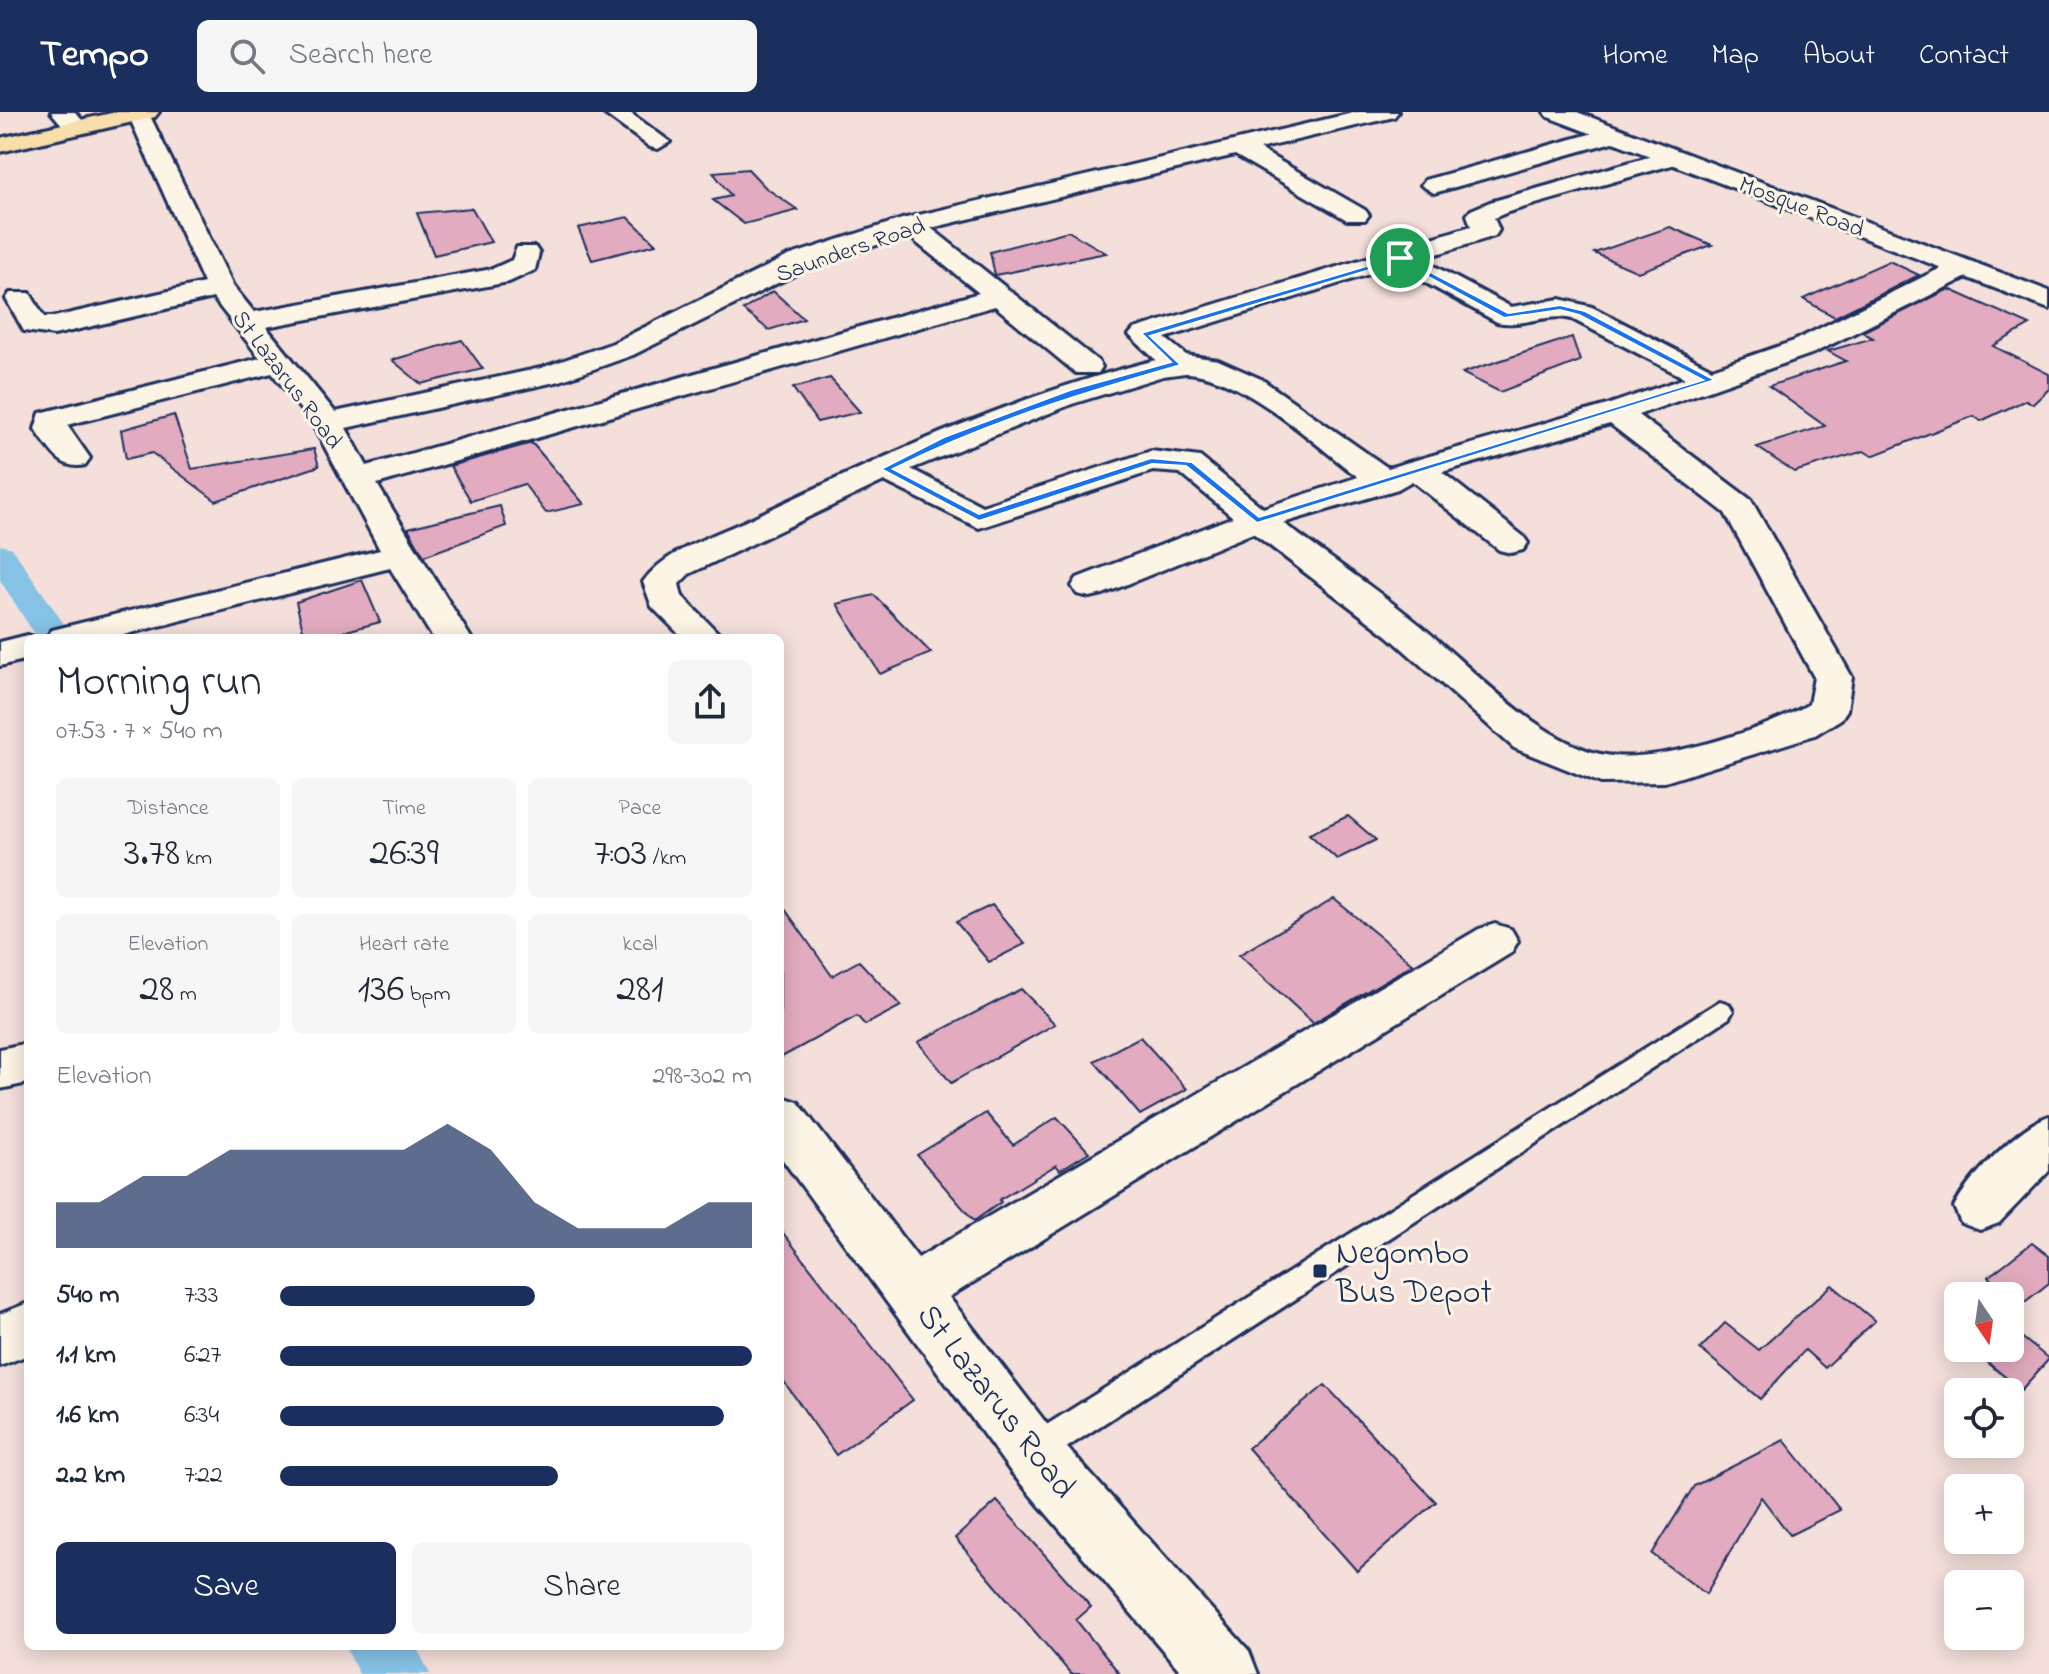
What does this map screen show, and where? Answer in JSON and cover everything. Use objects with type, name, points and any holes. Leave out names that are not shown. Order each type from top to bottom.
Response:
[{"type":"main road","points":[[0,145],[69,120],[142,113]]},
{"type":"street","points":[[614,112],[658,142]]},
{"type":"street","name":"Saunders Road","points":[[327,423],[549,375],[623,349],[798,262],[911,225],[1386,112]]},
{"type":"street","name":"Mosque Road","points":[[1556,112],[2049,301]]},
{"type":"street","name":"St Lazarus Road","points":[[142,113],[220,288],[327,423],[400,555],[449,634]]},
{"type":"street","points":[[1434,185],[1615,134]]},
{"type":"street","points":[[1236,146],[1356,215]]},
{"type":"street","points":[[911,225],[1000,296],[1094,353],[1486,230],[1480,215],[1499,207],[1673,157]]},
{"type":"street","points":[[245,322],[499,276],[525,264],[526,253]]},
{"type":"street","points":[[1400,258],[1507,316],[1560,307],[1582,313],[1711,380]]},
{"type":"street","points":[[1090,586],[1257,520],[1386,482],[1417,469],[1615,413],[1804,347],[1963,268]]},
{"type":"street","points":[[20,299],[34,325],[54,326],[220,288]]},
{"type":"street","points":[[358,479],[1000,296]]},
{"type":"street","points":[[1144,335],[1177,363]]},
{"type":"street","points":[[74,458],[51,429],[51,420],[277,363]]},
{"type":"street","points":[[700,634],[665,599],[661,582],[677,567],[947,439],[1074,392],[1177,363],[1212,367],[1265,395],[1386,482]]},
{"type":"street","points":[[886,469],[979,518],[1151,461],[1189,464],[1257,520],[1401,628],[1528,739],[1601,769],[1665,768],[1801,726],[1827,710],[1833,677],[1739,507],[1615,413]]},
{"type":"street","points":[[1417,469],[1511,543]]},
{"type":"street","points":[[81,634],[400,555]]},
{"type":"street","points":[[0,654],[24,648]]},
{"type":"street","points":[[913,1290],[1495,941]]},
{"type":"street","points":[[0,1069],[24,1064]]},
{"type":"street","name":"St Lazarus Road","points":[[784,1122],[1032,1452],[1226,1674]]},
{"type":"street","points":[[1980,1207],[2049,1137]]},
{"type":"street","points":[[0,1340],[24,1331]]},
{"type":"lane","points":[[1032,1452],[1720,1011]]},
{"type":"building","points":[[748,169],[766,188],[798,210],[744,224],[713,200],[731,196],[713,172]]},
{"type":"building","points":[[472,208],[491,242],[434,255],[417,213]]},
{"type":"building","points":[[628,217],[656,244],[592,260],[578,228]]},
{"type":"building","points":[[1670,227],[1712,245],[1638,272],[1594,253]]},
{"type":"building","points":[[1068,231],[1106,253],[995,275],[990,252]]},
{"type":"building","points":[[1889,261],[1919,275],[1835,317],[1803,299]]},
{"type":"building","points":[[1949,289],[2030,325],[1993,346],[2049,374],[2049,389],[2033,404],[2026,400],[1981,421],[1974,416],[1872,456],[1864,451],[1794,472],[1757,447],[1825,426],[1769,386],[1846,361],[1828,351],[1873,338],[1862,332]]},
{"type":"building","points":[[773,291],[804,319],[769,330],[743,310]]},
{"type":"building","points":[[1572,337],[1580,361],[1500,392],[1462,373]]},
{"type":"building","points":[[462,340],[483,369],[421,384],[392,360]]},
{"type":"building","points":[[830,378],[860,412],[817,422],[793,388]]},
{"type":"building","points":[[174,415],[192,469],[314,449],[319,466],[216,501],[152,453],[126,459],[121,430]]},
{"type":"building","points":[[532,443],[584,504],[546,513],[524,484],[471,501],[450,466]]},
{"type":"building","points":[[500,506],[506,526],[424,556],[408,528]]},
{"type":"building","points":[[362,580],[380,622],[335,634],[304,634],[296,602]]},
{"type":"building","points":[[874,595],[931,653],[880,674],[837,604]]},
{"type":"building","points":[[1348,816],[1376,840],[1337,859],[1309,834]]},
{"type":"building","points":[[1334,899],[1413,964],[1313,1023],[1239,955]]},
{"type":"building","points":[[992,905],[1025,944],[989,962],[956,922]]},
{"type":"building","points":[[784,908],[832,976],[859,961],[901,1006],[865,1025],[857,1016],[784,1056]]},
{"type":"building","points":[[1021,989],[1055,1024],[951,1083],[918,1042]]},
{"type":"building","points":[[1140,1037],[1187,1089],[1140,1115],[1094,1061]]},
{"type":"building","points":[[986,1113],[1013,1145],[1057,1117],[1089,1152],[1060,1170],[1056,1165],[999,1200],[1001,1202],[974,1221],[917,1155]]},
{"type":"building","points":[[784,1234],[913,1400],[836,1455],[784,1382]]},
{"type":"building","points":[[2032,1243],[2049,1256],[2049,1283],[2024,1303],[2024,1282],[1994,1282],[1988,1277]]},
{"type":"building","points":[[1832,1285],[1875,1321],[1825,1368],[1805,1350],[1760,1399],[1700,1349],[1725,1323],[1759,1350]]},
{"type":"building","points":[[2024,1339],[2049,1359],[2024,1387],[2024,1378],[2006,1378],[1987,1362],[2024,1362]]},
{"type":"building","points":[[1325,1385],[1436,1502],[1357,1571],[1248,1448]]},
{"type":"building","points":[[1784,1440],[1840,1510],[1790,1535],[1761,1497],[1706,1594],[1652,1554],[1694,1486]]},
{"type":"building","points":[[997,1501],[1091,1607],[1076,1620],[1120,1674],[1071,1674],[955,1538]]},
{"type":"waterway","points":[[0,555],[48,627]]},
{"type":"waterway","points":[[379,1650],[399,1674]]},
{"type":"place","name":"Negombo Bus Depot","points":[[1320,1271]]},
{"type":"route","points":[[1400,258],[1507,316],[1560,307],[1582,313],[1711,380],[1615,413],[1417,469],[1386,482],[1257,520],[1189,464],[1151,461],[979,518],[886,469],[947,439],[1074,392],[1177,363],[1144,335],[1400,258]]}]
